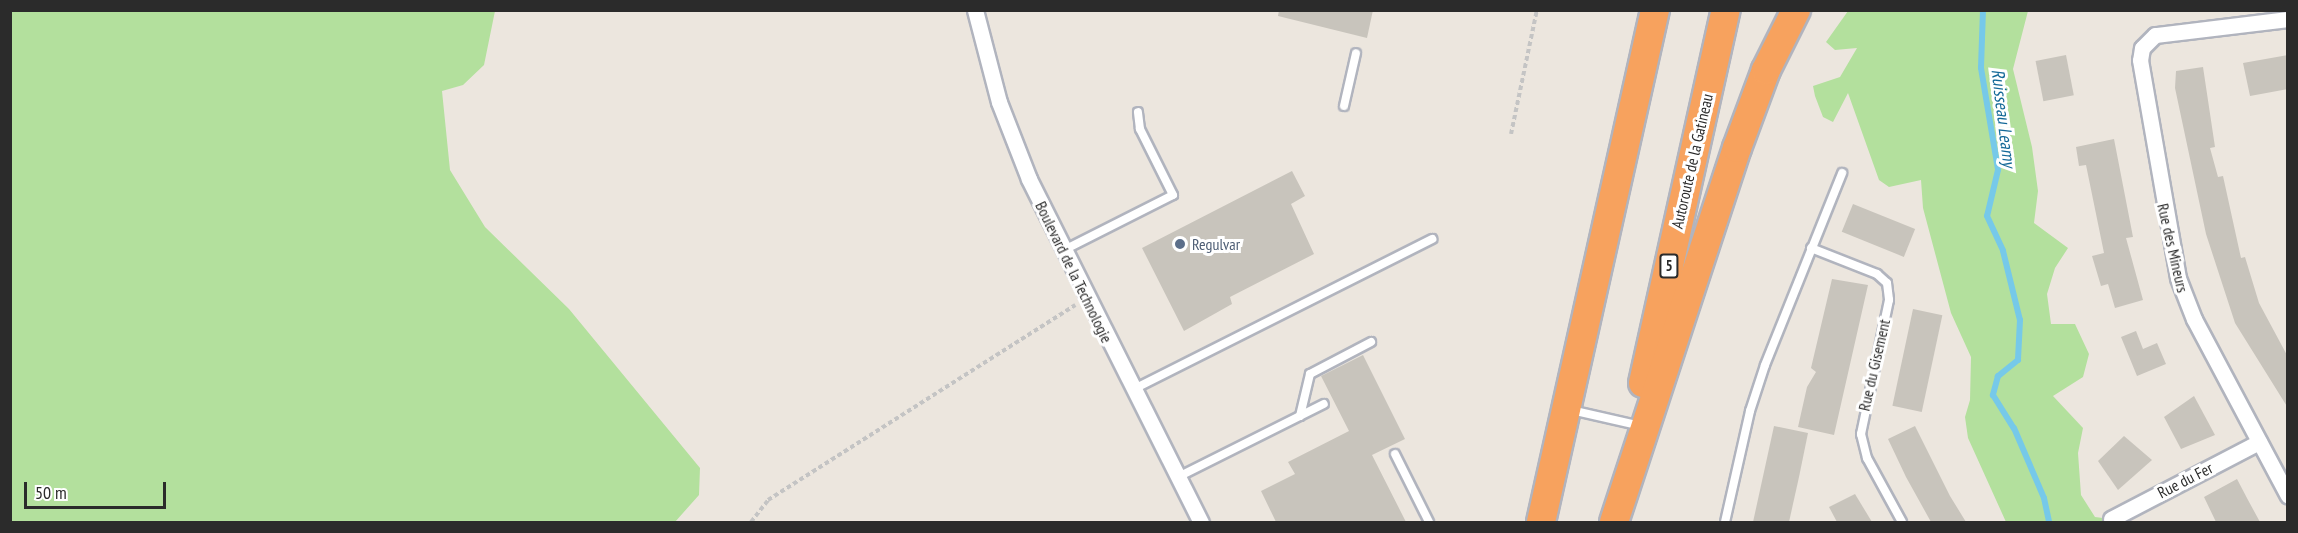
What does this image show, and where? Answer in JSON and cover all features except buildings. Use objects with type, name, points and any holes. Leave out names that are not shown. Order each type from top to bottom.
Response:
[{"type":"highway","points":[[1541,522],[1655,10]]},
{"type":"highway","name":"Autoroute de la Gatineau","points":[[1640,425],[1726,10]]},
{"type":"highway","points":[[1613,522],[1640,425],[1741,136],[1766,70],[1796,10]]},
{"type":"street","name":"Boulevard de la Technologie","points":[[975,10],[1015,145],[1062,250],[1201,522]]},
{"type":"street","name":"Rue des Mineurs","points":[[2288,19],[2155,35],[2142,48],[2140,76],[2178,278],[2194,319],[2288,496]]},
{"type":"street","name":"Rue du Fer","points":[[2111,519],[2259,442]]},
{"type":"lane","points":[[1344,106],[1356,53]]},
{"type":"lane","points":[[1062,250],[1173,195],[1140,129],[1138,112]]},
{"type":"lane","points":[[1725,522],[1750,411],[1811,248],[1842,173]]},
{"type":"lane","points":[[1133,390],[1432,239]]},
{"type":"lane","name":"Rue du Gisement","points":[[1811,248],[1877,273],[1887,283],[1889,300],[1861,434],[1868,458],[1902,522]]},
{"type":"lane","points":[[1300,416],[1310,374],[1371,342]]},
{"type":"lane","points":[[1178,477],[1324,404]]},
{"type":"lane","points":[[1567,409],[1640,425]]},
{"type":"lane","points":[[1395,454],[1429,522]]},
{"type":"path","points":[[1511,134],[1537,10]]},
{"type":"path","points":[[751,522],[768,500],[1086,298]]},
{"type":"green space","points":[[10,11],[495,11],[484,65],[463,85],[442,91],[450,170],[485,227],[569,309],[700,468],[699,495],[675,522],[11,522]]},
{"type":"green space","points":[[1848,11],[2028,11],[2013,69],[2032,147],[2038,191],[2034,223],[2068,248],[2055,268],[2047,294],[2051,324],[2075,324],[2089,354],[2083,377],[2053,396],[2083,428],[2078,453],[2081,495],[2095,517],[2111,519],[2112,522],[2006,522],[1968,438],[1965,417],[1970,400],[1971,357],[1951,313],[1923,208],[1921,180],[1889,187],[1879,180],[1848,93],[1833,122],[1823,117],[1815,96],[1813,86],[1840,77],[1857,48],[1835,50],[1826,42]]},
{"type":"waterway","name":"Ruisseau Leamy","points":[[1983,10],[1981,68],[1998,170],[1987,216],[2003,251],[2020,320],[2018,360],[1998,376],[1993,395],[2014,428],[2044,498],[2049,522]]},
{"type":"place","name":"Regulvar","points":[[1180,244]]}]
